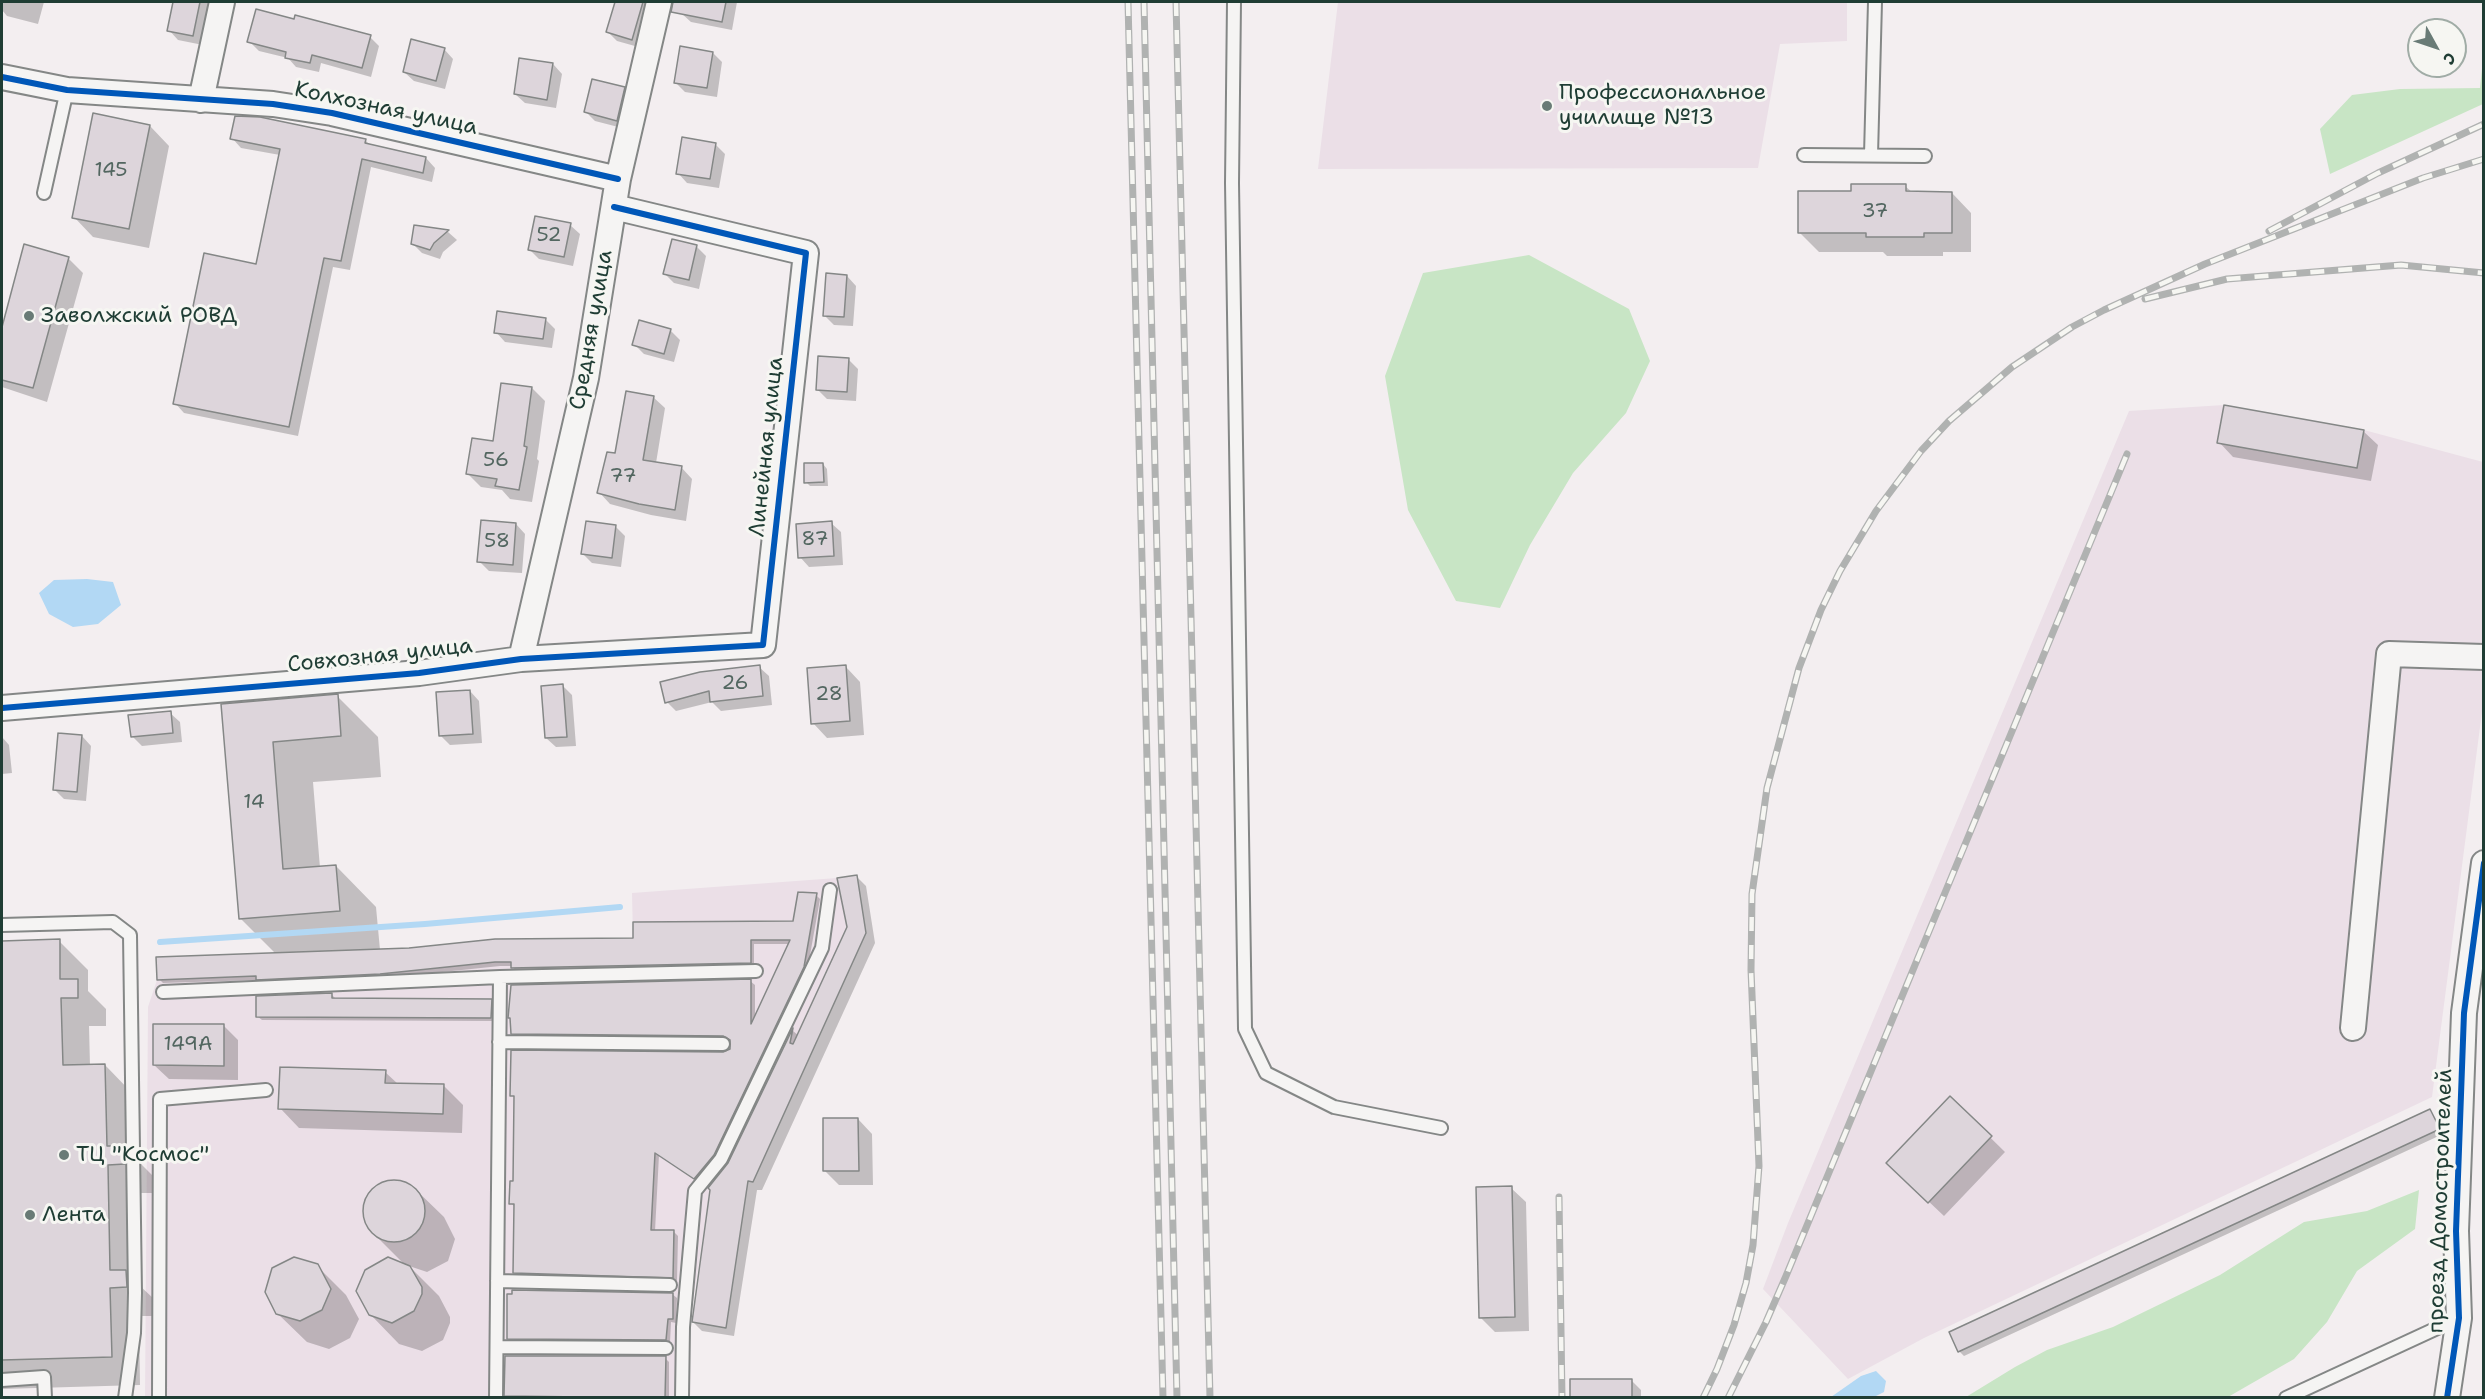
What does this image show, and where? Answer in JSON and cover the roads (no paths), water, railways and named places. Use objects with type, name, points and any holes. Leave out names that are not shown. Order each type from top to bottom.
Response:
[{"type":"street","points":[[201,100],[222,2]]},
{"type":"street","name":"Средняя улица","points":[[521,659],[586,378],[618,179],[659,2]]},
{"type":"street","name":"Колхозная улица","points":[[2,77],[67,90],[273,104],[332,113],[618,179]]},
{"type":"street","name":"Линейная улица","points":[[614,207],[806,253],[763,645]]},
{"type":"street","name":"Совхозная улица","points":[[2,708],[419,673],[521,659],[763,645]]},
{"type":"street","points":[[2353,1028],[2389,654],[2484,657]]},
{"type":"street","name":"проезд Домостроителей","points":[[2447,1398],[2459,1318],[2456,1231],[2464,1013],[2484,863]]},
{"type":"lane","points":[[1234,2],[1232,183],[1245,1029],[1266,1073],[1334,1107],[1441,1128]]},
{"type":"lane","points":[[1871,156],[1875,2]]},
{"type":"lane","points":[[44,193],[67,90]]},
{"type":"lane","points":[[1804,155],[1925,156]]},
{"type":"lane","points":[[682,1398],[683,1327],[695,1191],[721,1159],[822,948],[830,890]]},
{"type":"lane","points":[[2,925],[113,922],[129,935],[135,1293],[134,1333],[125,1398]]},
{"type":"lane","points":[[163,992],[500,977],[756,971]]},
{"type":"lane","points":[[496,1398],[500,977]]},
{"type":"lane","points":[[499,1042],[723,1044]]},
{"type":"lane","points":[[159,1398],[160,1100],[266,1090]]},
{"type":"lane","points":[[497,1281],[670,1285]]},
{"type":"lane","points":[[2286,1398],[2459,1318]]},
{"type":"lane","points":[[496,1347],[666,1348]]},
{"type":"lane","points":[[2,1380],[44,1377],[45,1398]]},
{"type":"water","points":[[87,579],[113,582],[121,605],[98,624],[73,627],[49,614],[39,593],[54,580]]},
{"type":"water","points":[[1876,1371],[1886,1381],[1884,1392],[1874,1397],[1831,1397],[1861,1376]]},
{"type":"waterway","points":[[160,942],[425,924],[620,907]]},
{"type":"railway","points":[[1128,2],[1163,1398]]},
{"type":"railway","points":[[1144,2],[1177,1398]]},
{"type":"railway","points":[[1176,2],[1210,1398]]},
{"type":"railway","points":[[2269,231],[2378,173],[2484,124]]},
{"type":"railway","points":[[1703,1398],[1734,1325],[1746,1283],[1753,1245],[1759,1166],[1751,970],[1752,894],[1767,788],[1799,668],[1821,610],[1840,571],[1876,511],[1921,451],[1949,421],[2012,367],[2072,327],[2205,264],[2423,178],[2484,159]]},
{"type":"railway","points":[[2145,299],[2227,279],[2401,265],[2484,273]]},
{"type":"railway","points":[[1728,1398],[1786,1276],[2127,454]]},
{"type":"railway","points":[[1559,1197],[1562,1398]]},
{"type":"place","name":"Профессиональное училище №13","points":[[1547,106]]},
{"type":"place","name":"Заволжский РОВД","points":[[29,316]]},
{"type":"place","name":"ТЦ \"Космос\"","points":[[64,1155]]},
{"type":"place","name":"Лента","points":[[30,1215]]}]
